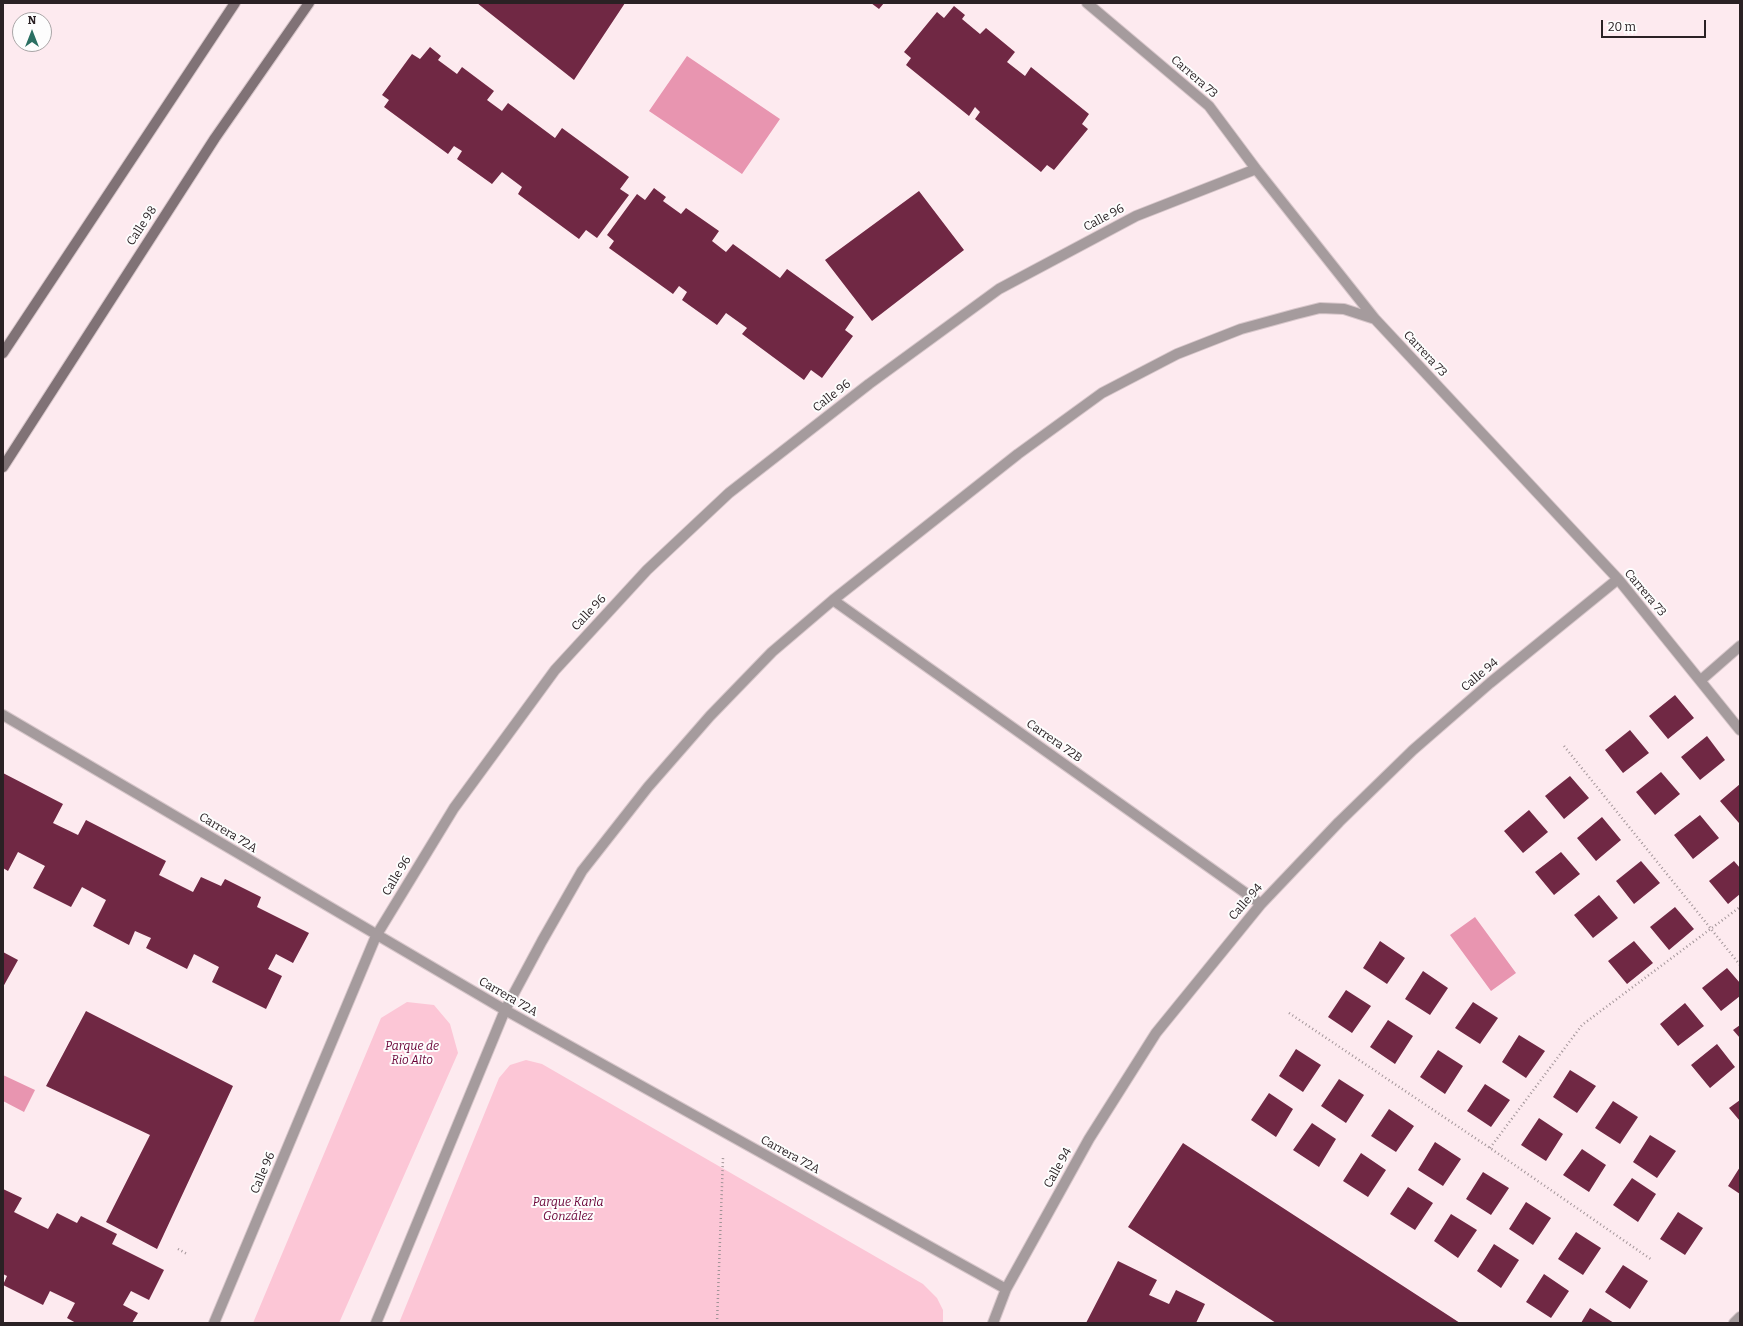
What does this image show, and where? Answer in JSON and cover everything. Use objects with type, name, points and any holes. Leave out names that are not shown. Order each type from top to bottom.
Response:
[{"type":"street","points":[[3,353],[235,3]]},
{"type":"street","name":"Calle 98","points":[[3,467],[215,138],[309,3]]},
{"type":"street","name":"Carrera 73","points":[[1087,3],[1209,106],[1256,169],[1375,319],[1618,579],[1740,730]]},
{"type":"street","name":"Calle 96","points":[[214,1323],[376,936],[454,808],[555,670],[647,570],[729,493],[869,384],[999,289],[1136,216],[1256,169]]},
{"type":"street","points":[[376,1323],[505,1010],[582,871],[648,787],[710,716],[772,652],[833,600],[1018,454],[1102,393],[1177,354],[1241,329],[1296,314],[1320,308],[1344,309],[1375,319]]},
{"type":"street","name":"Calle 94","points":[[993,1323],[1006,1289],[1089,1139],[1156,1034],[1261,904],[1339,822],[1413,750],[1496,678],[1618,579]]},
{"type":"street","name":"Carrera 72B","points":[[833,600],[1261,904]]},
{"type":"street","points":[[1701,680],[1740,646]]},
{"type":"street","name":"Carrera 72A","points":[[3,716],[376,936],[505,1010],[1006,1289]]},
{"type":"street","points":[[1734,1323],[1740,1317]]},
{"type":"path","points":[[1564,746],[1740,965]]},
{"type":"path","points":[[1490,1148],[1582,1025],[1740,907]]},
{"type":"path","points":[[1289,1013],[1490,1148],[1652,1260]]},
{"type":"path","points":[[717,1323],[724,1132]]},
{"type":"path","points":[[178,1249],[188,1254]]},
{"type":"green space","name":"Parque de Rio Alto","points":[[407,1002],[434,1005],[450,1024],[458,1053],[339,1323],[253,1323],[381,1018]]},
{"type":"green space","name":"Parque Karla González","points":[[526,1060],[542,1064],[923,1284],[937,1298],[943,1310],[943,1323],[399,1323],[499,1078],[510,1065]]},
{"type":"shaded area","points":[[687,56],[780,119],[742,174],[649,111]]},
{"type":"shaded area","points":[[1475,917],[1516,973],[1491,991],[1450,935]]},
{"type":"shaded area","points":[[3,1075],[35,1090],[24,1112],[3,1101]]},
{"type":"building","points":[[477,3],[625,3],[574,80]]},
{"type":"building","points":[[871,3],[884,3],[879,9]]},
{"type":"building","points":[[954,6],[965,15],[962,19],[980,34],[986,28],[1015,52],[1007,62],[1025,76],[1031,67],[1089,114],[1082,124],[1088,129],[1054,170],[1047,165],[1041,172],[975,119],[980,112],[975,107],[969,116],[906,65],[911,58],[904,52],[937,12],[944,18]]},
{"type":"building","points":[[430,47],[441,56],[438,60],[457,74],[462,67],[494,91],[487,100],[502,111],[508,103],[555,138],[562,128],[629,177],[620,189],[629,195],[597,238],[586,230],[579,239],[518,194],[522,187],[502,172],[492,184],[457,159],[462,151],[454,146],[448,154],[384,107],[389,100],[382,95],[412,54],[420,59]]},
{"type":"building","points":[[654,188],[666,197],[663,201],[681,214],[686,208],[719,231],[712,241],[726,252],[733,244],[780,278],[787,269],[854,317],[845,330],[853,336],[822,378],[811,370],[804,380],[742,334],[747,328],[726,313],[717,325],[682,300],[687,292],[679,286],[673,294],[609,248],[614,241],[607,235],[637,194],[645,200]]},
{"type":"building","points":[[919,191],[964,250],[872,321],[825,260]]},
{"type":"building","points":[[1675,695],[1694,718],[1668,739],[1649,716]]},
{"type":"building","points":[[1630,730],[1649,753],[1623,773],[1605,750]]},
{"type":"building","points":[[1707,736],[1725,760],[1700,780],[1681,757]]},
{"type":"building","points":[[1661,772],[1680,794],[1655,815],[1636,792]]},
{"type":"building","points":[[3,773],[63,804],[53,823],[78,835],[86,820],[166,861],[159,875],[193,892],[201,877],[221,886],[225,879],[261,897],[257,907],[309,933],[293,963],[276,954],[268,969],[282,976],[266,1009],[212,982],[219,967],[194,954],[187,969],[146,948],[151,938],[135,931],[129,945],[93,926],[106,900],[82,887],[71,907],[33,888],[45,866],[18,852],[8,871],[3,868]]},
{"type":"building","points":[[1570,776],[1589,798],[1564,819],[1545,796]]},
{"type":"building","points":[[1740,784],[1740,822],[1739,823],[1720,801]]},
{"type":"building","points":[[1529,810],[1548,832],[1523,853],[1504,831]]},
{"type":"building","points":[[1700,815],[1719,838],[1693,859],[1674,835]]},
{"type":"building","points":[[1602,817],[1621,840],[1596,861],[1577,838]]},
{"type":"building","points":[[1561,852],[1580,874],[1554,895],[1535,872]]},
{"type":"building","points":[[1641,861],[1660,883],[1634,904],[1616,881]]},
{"type":"building","points":[[1734,861],[1740,868],[1740,894],[1728,904],[1709,881]]},
{"type":"building","points":[[1599,895],[1618,918],[1593,938],[1574,915]]},
{"type":"building","points":[[1675,907],[1694,929],[1669,950],[1650,927]]},
{"type":"building","points":[[1380,941],[1405,958],[1387,984],[1363,968]]},
{"type":"building","points":[[1634,941],[1653,963],[1627,984],[1608,961]]},
{"type":"building","points":[[3,952],[18,960],[3,987]]},
{"type":"building","points":[[1727,968],[1740,983],[1740,996],[1721,1011],[1702,988]]},
{"type":"building","points":[[1423,971],[1448,988],[1430,1015],[1405,999]]},
{"type":"building","points":[[1346,990],[1371,1006],[1352,1033],[1328,1017]]},
{"type":"building","points":[[1473,1002],[1498,1018],[1480,1044],[1455,1028]]},
{"type":"building","points":[[1685,1003],[1704,1026],[1678,1046],[1660,1024]]},
{"type":"building","points":[[86,1011],[233,1086],[157,1249],[106,1222],[150,1135],[46,1086]]},
{"type":"building","points":[[1388,1020],[1413,1036],[1395,1064],[1370,1047]]},
{"type":"building","points":[[1740,1025],[1740,1038],[1733,1030]]},
{"type":"building","points":[[1519,1035],[1545,1051],[1526,1078],[1502,1062]]},
{"type":"building","points":[[1717,1044],[1735,1067],[1710,1088],[1691,1065]]},
{"type":"building","points":[[1296,1049],[1321,1065],[1303,1092],[1279,1076]]},
{"type":"building","points":[[1438,1050],[1463,1066],[1445,1094],[1420,1077]]},
{"type":"building","points":[[1570,1070],[1596,1086],[1577,1113],[1553,1097]]},
{"type":"building","points":[[1339,1079],[1364,1095],[1346,1123],[1321,1106]]},
{"type":"building","points":[[1485,1084],[1510,1100],[1491,1127],[1467,1111]]},
{"type":"building","points":[[1269,1093],[1293,1109],[1276,1137],[1251,1120]]},
{"type":"building","points":[[1740,1100],[1740,1121],[1729,1108]]},
{"type":"building","points":[[1613,1101],[1638,1117],[1620,1144],[1595,1128]]},
{"type":"building","points":[[1389,1109],[1414,1126],[1396,1152],[1371,1136]]},
{"type":"building","points":[[1539,1118],[1563,1134],[1546,1161],[1521,1145]]},
{"type":"building","points":[[1312,1123],[1336,1139],[1319,1167],[1293,1150]]},
{"type":"building","points":[[1650,1135],[1676,1151],[1657,1178],[1633,1162]]},
{"type":"building","points":[[1435,1142],[1461,1159],[1443,1186],[1418,1170]]},
{"type":"building","points":[[1183,1143],[1460,1323],[1276,1323],[1128,1227]]},
{"type":"building","points":[[1582,1149],[1606,1165],[1589,1192],[1563,1175]]},
{"type":"building","points":[[1361,1153],[1386,1170],[1368,1197],[1343,1181]]},
{"type":"building","points":[[1740,1167],[1740,1194],[1728,1186]]},
{"type":"building","points":[[1483,1172],[1509,1188],[1491,1215],[1466,1199]]},
{"type":"building","points":[[1632,1178],[1656,1194],[1638,1222],[1613,1205]]},
{"type":"building","points":[[1408,1187],[1433,1203],[1415,1230],[1390,1214]]},
{"type":"building","points":[[3,1189],[22,1198],[14,1212],[48,1229],[57,1213],[77,1223],[81,1216],[117,1234],[112,1244],[164,1270],[149,1300],[131,1291],[123,1305],[138,1313],[132,1323],[76,1323],[67,1318],[75,1303],[50,1291],[43,1305],[3,1285],[7,1276],[3,1274]]},
{"type":"building","points":[[1526,1202],[1551,1218],[1533,1245],[1509,1229]]},
{"type":"building","points":[[1678,1212],[1703,1228],[1685,1255],[1660,1239]]},
{"type":"building","points":[[1451,1214],[1477,1230],[1458,1258],[1434,1241]]},
{"type":"building","points":[[1576,1232],[1601,1248],[1583,1275],[1558,1259]]},
{"type":"building","points":[[1494,1244],[1519,1260],[1501,1288],[1477,1271]]},
{"type":"building","points":[[1118,1261],[1157,1280],[1149,1295],[1169,1304],[1176,1290],[1205,1304],[1196,1323],[1086,1323]]},
{"type":"building","points":[[1623,1265],[1648,1281],[1630,1309],[1605,1292]]},
{"type":"building","points":[[1544,1274],[1569,1291],[1551,1318],[1526,1302]]},
{"type":"building","points":[[1590,1308],[1614,1323],[1581,1323]]}]
